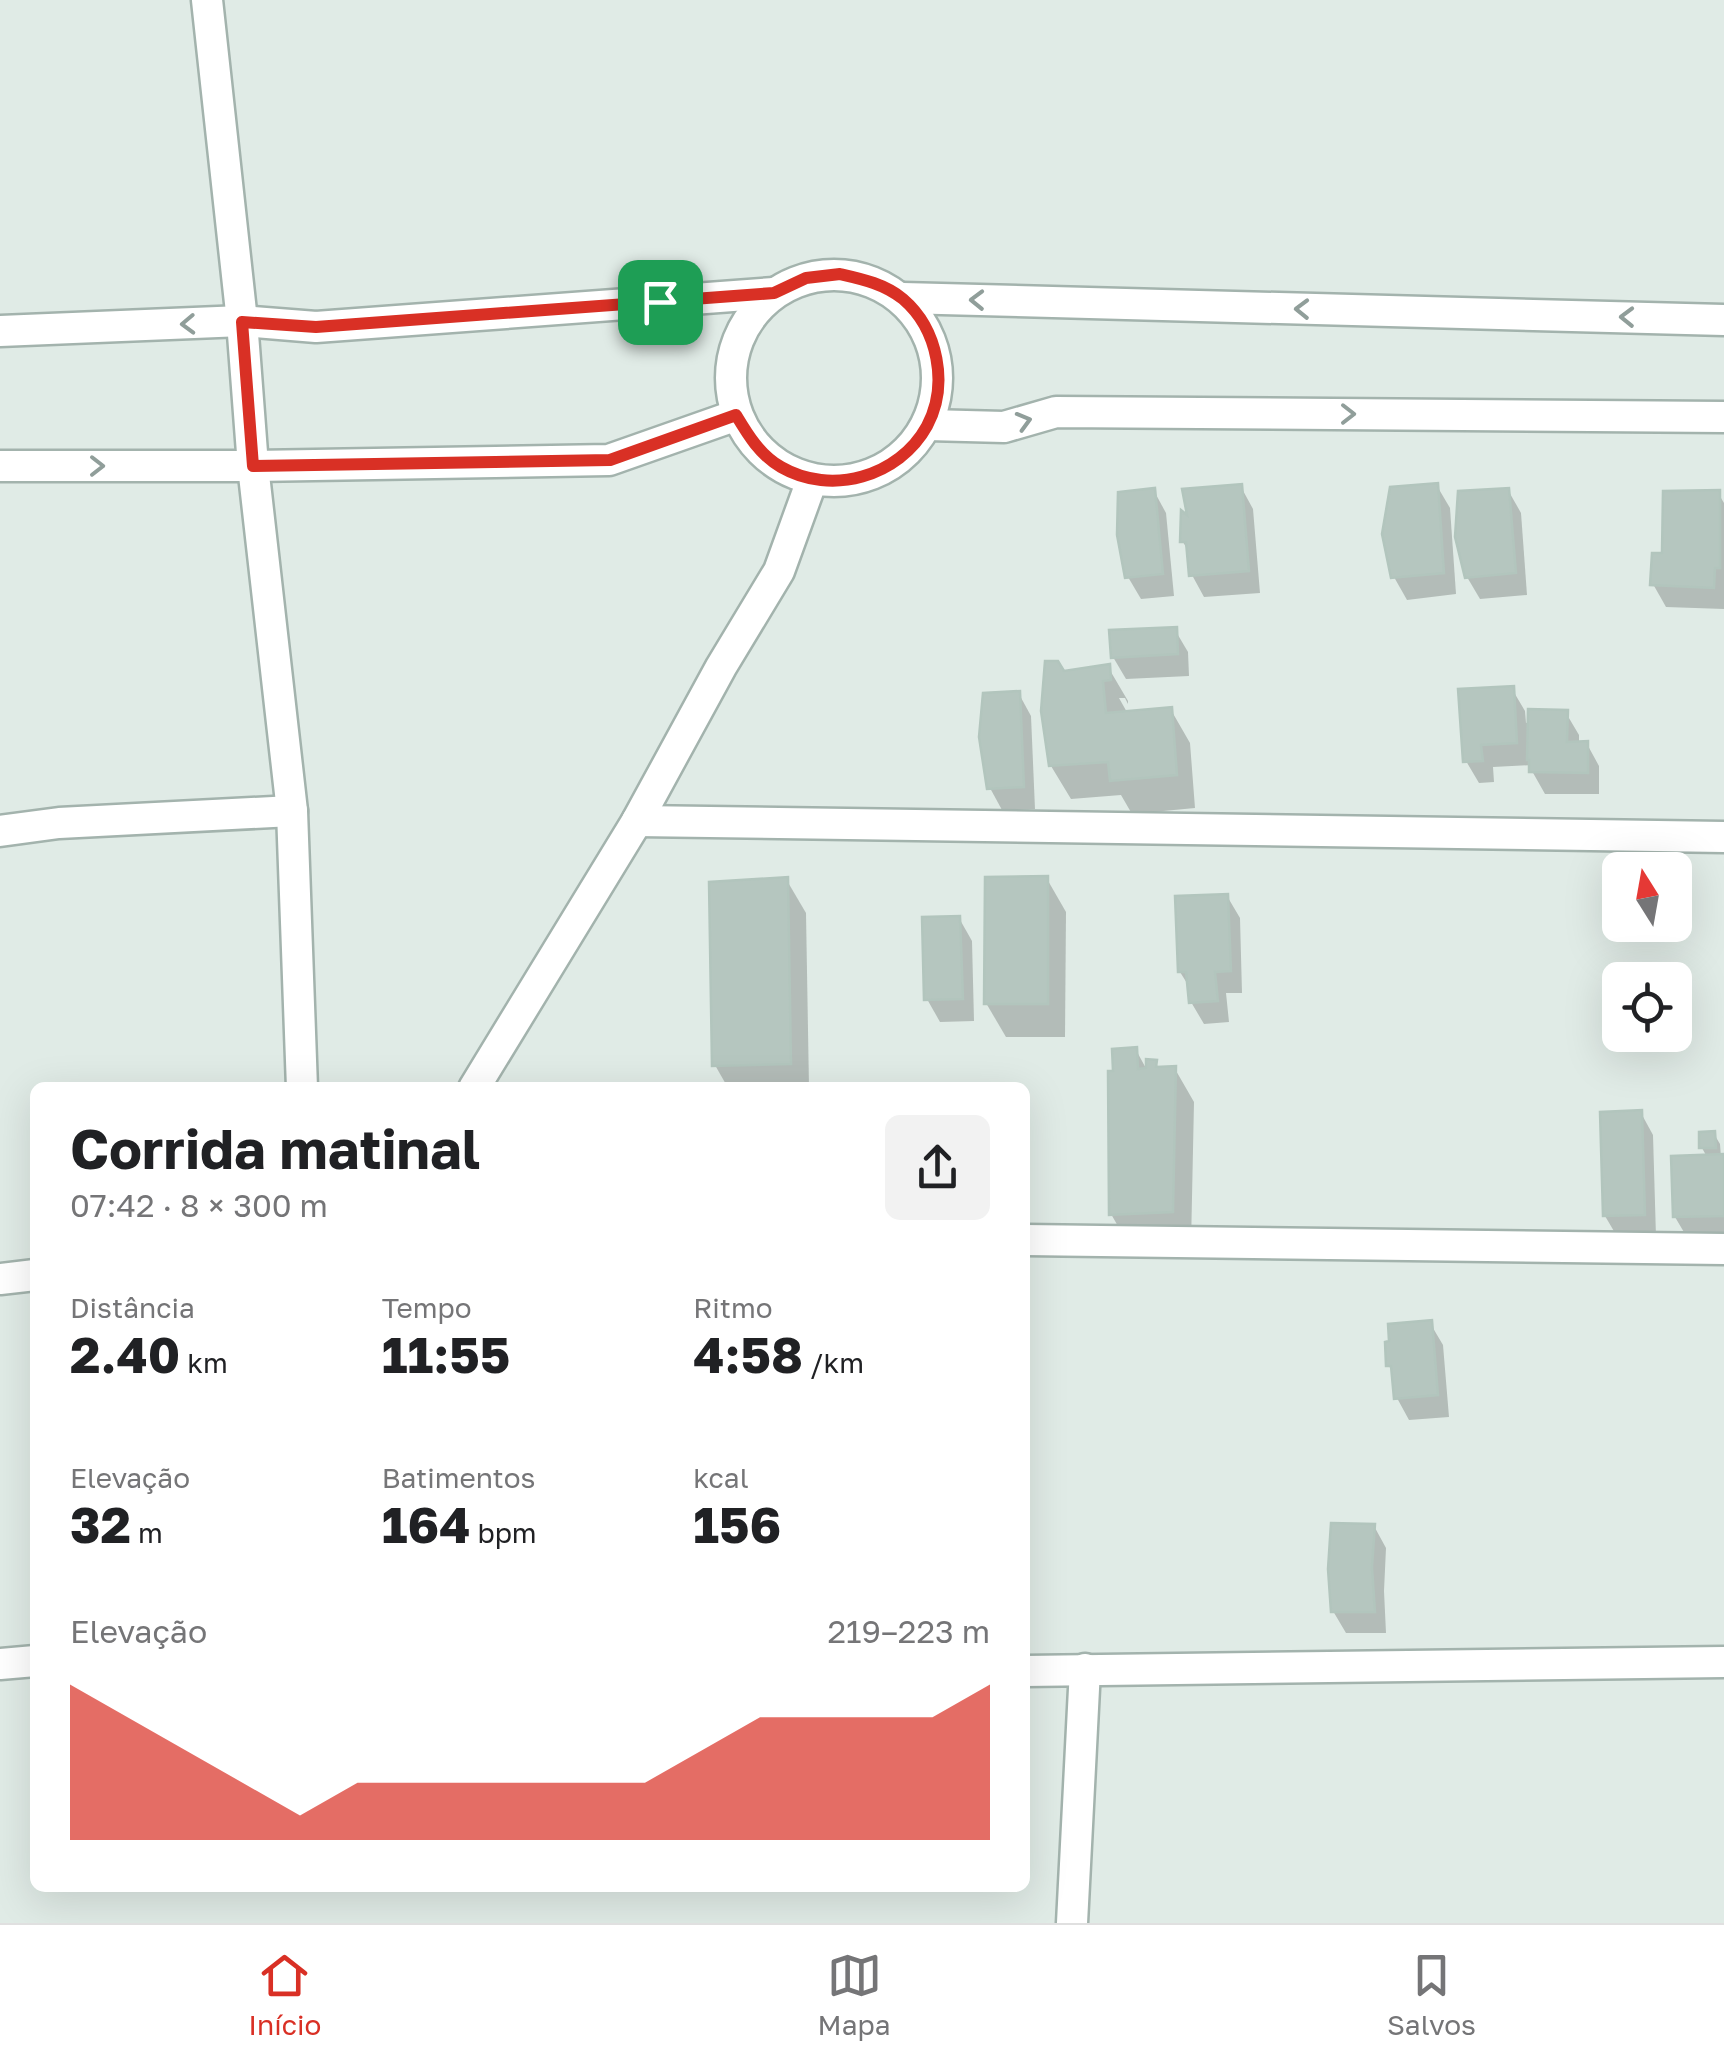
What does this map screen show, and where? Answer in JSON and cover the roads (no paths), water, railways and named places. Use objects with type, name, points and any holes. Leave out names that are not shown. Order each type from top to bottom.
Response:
[{"type":"street","points":[[207,0],[292,811],[302,1082]]},
{"type":"street","points":[[840,274],[873,281],[902,298],[925,325],[937,357],[938,391],[928,424],[908,452],[879,472],[846,481],[812,480],[780,467],[754,444],[736,415],[730,381],[735,348],[750,317],[774,293],[806,278],[840,274]]},
{"type":"street","points":[[0,331],[242,322],[316,327],[774,293]]},
{"type":"street","points":[[902,298],[1724,320]]},
{"type":"street","points":[[928,424],[1004,427],[1056,412],[1724,417]]},
{"type":"street","points":[[0,466],[610,460],[736,415]]},
{"type":"street","points":[[478,1082],[638,822],[721,666],[779,571],[812,480]]},
{"type":"street","points":[[0,830],[59,823],[292,811]]},
{"type":"street","points":[[638,822],[1724,837]]},
{"type":"street","points":[[1030,1240],[1724,1249]]},
{"type":"street","points":[[0,1279],[30,1276]]},
{"type":"street","points":[[0,1664],[30,1661]]},
{"type":"street","points":[[1030,1671],[1724,1662]]},
{"type":"street","points":[[1072,1923],[1085,1669]]}]
